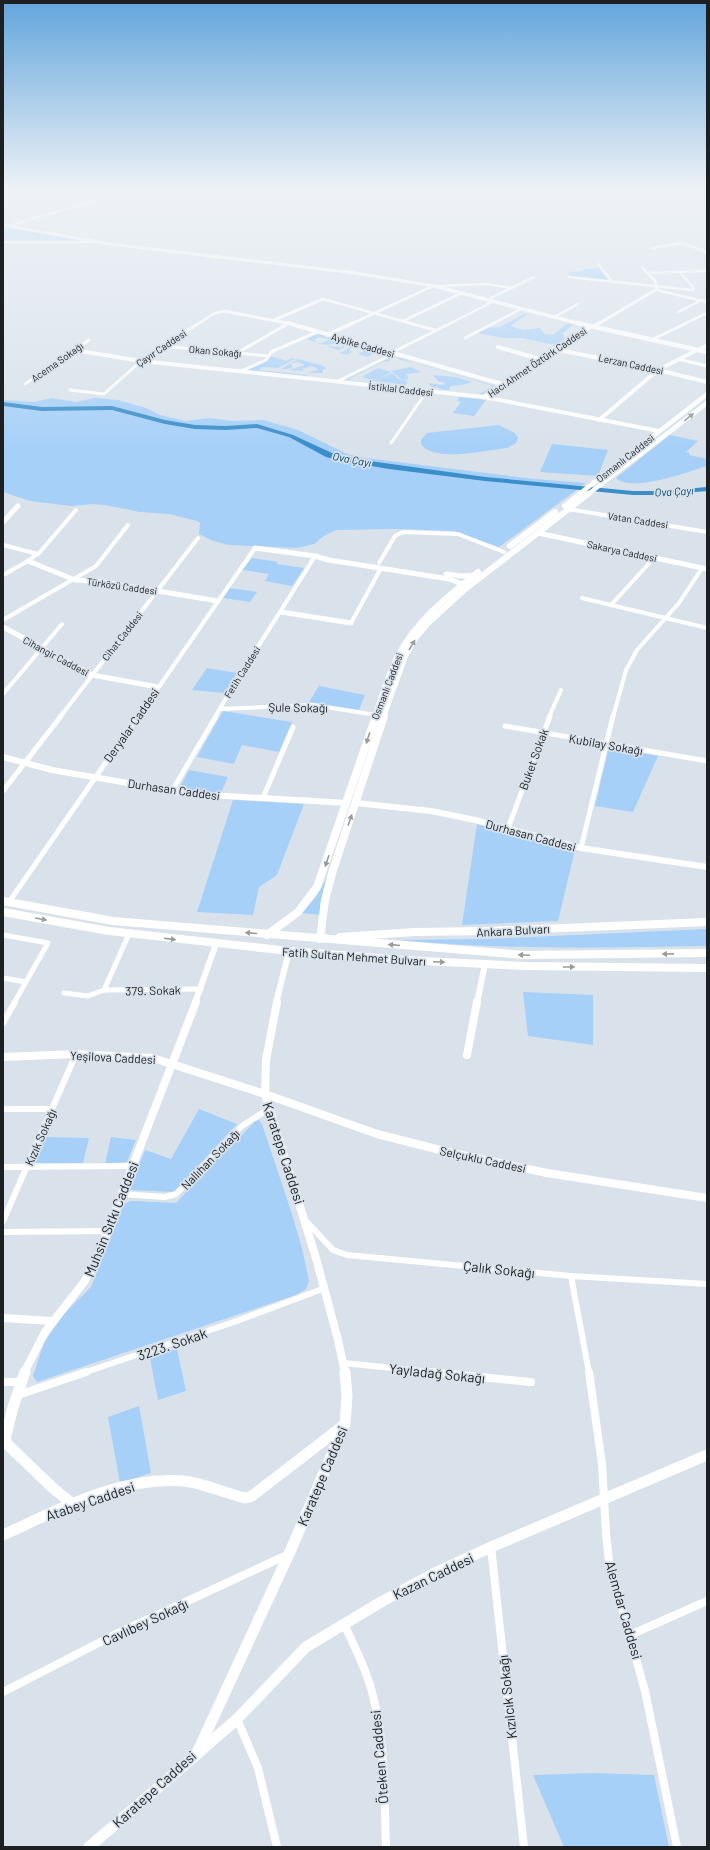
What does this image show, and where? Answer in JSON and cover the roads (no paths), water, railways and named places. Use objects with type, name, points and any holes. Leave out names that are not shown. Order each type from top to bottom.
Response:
[{"type":"highway","name":"Fatih Sultan Mehmet Bulvarı","points":[[6,902],[114,921],[266,935],[524,955],[707,953]]},
{"type":"highway","name":"Fatih Sultan Mehmet Bulvarı","points":[[3,912],[129,934],[289,951],[403,960],[525,966],[707,968]]},
{"type":"main road","points":[[434,286],[707,351]]},
{"type":"main road","points":[[434,286],[456,289],[521,309],[699,349]]},
{"type":"main road","name":"Osmanlı Caddesi","points":[[266,935],[298,912],[313,894],[320,880],[395,661],[409,637],[423,619],[462,584],[707,394]]},
{"type":"main road","name":"Osmanlı Caddesi","points":[[320,939],[328,889],[400,670],[416,638],[442,608],[502,560],[568,509],[590,495],[707,403]]},
{"type":"main road","name":"Osmanlı Caddesi","points":[[659,431],[662,434],[668,434]]},
{"type":"main road","name":"Ankara Bulvarı","points":[[320,939],[414,932],[488,931],[707,922]]},
{"type":"street","points":[[381,277],[434,286],[486,284],[512,288]]},
{"type":"street","points":[[336,382],[533,277]]},
{"type":"street","points":[[572,277],[657,288],[692,290]]},
{"type":"street","points":[[608,277],[612,282]]},
{"type":"street","points":[[651,277],[655,281],[657,288]]},
{"type":"street","points":[[684,277],[694,288],[692,290]]},
{"type":"street","points":[[327,335],[434,286]]},
{"type":"street","points":[[657,288],[707,302]]},
{"type":"street","name":"Hacı Ahmet Öztürk Caddesi","points":[[484,397],[554,349],[657,288]]},
{"type":"street","points":[[678,295],[692,290]]},
{"type":"street","points":[[403,321],[464,292]]},
{"type":"street","points":[[274,320],[323,299],[435,330]]},
{"type":"street","points":[[678,312],[702,300]]},
{"type":"street","points":[[556,316],[578,304]]},
{"type":"street","points":[[464,338],[521,309]]},
{"type":"street","name":"Aybike Caddesi","points":[[224,311],[274,320],[502,384]]},
{"type":"street","name":"Çayır Caddesi","points":[[70,390],[104,394],[141,361],[162,346],[213,314],[224,311]]},
{"type":"street","points":[[655,338],[707,313]]},
{"type":"street","points":[[237,353],[289,324]]},
{"type":"street","points":[[239,372],[266,360],[270,352],[317,332]]},
{"type":"street","name":"Acema Sokağı","points":[[25,384],[89,340]]},
{"type":"street","name":"Okan Sokağı","points":[[162,346],[268,356]]},
{"type":"street","points":[[600,420],[658,370],[707,346]]},
{"type":"street","points":[[498,347],[540,359]]},
{"type":"street","name":"Lerzan Caddesi","points":[[554,349],[658,370],[707,382]]},
{"type":"street","name":"İstiklal Caddesi","points":[[74,350],[141,361],[484,397],[659,431]]},
{"type":"street","points":[[678,360],[707,366]]},
{"type":"street","points":[[391,443],[427,391]]},
{"type":"street","points":[[3,522],[18,506]]},
{"type":"street","name":"Vatan Caddesi","points":[[568,509],[707,532]]},
{"type":"street","points":[[3,575],[38,554],[76,510]]},
{"type":"street","points":[[3,620],[75,580],[96,566],[128,525]]},
{"type":"street","points":[[281,612],[351,623],[395,536],[403,532],[458,534],[504,552]]},
{"type":"street","name":"Sakarya Caddesi","points":[[538,533],[705,569]]},
{"type":"street","name":"Cihat Caddesi","points":[[3,791],[198,538]]},
{"type":"street","points":[[3,545],[38,554]]},
{"type":"street","points":[[255,548],[315,556],[329,560],[459,576],[474,575]]},
{"type":"street","name":"Deryalar Caddesi","points":[[6,902],[255,548]]},
{"type":"street","name":"Fetih Caddesi","points":[[172,791],[245,666],[281,612],[315,556]]},
{"type":"street","points":[[611,605],[654,558]]},
{"type":"street","name":"Türközü Caddesi","points":[[28,561],[75,580],[97,581],[218,601]]},
{"type":"street","points":[[380,566],[449,579],[462,584]]},
{"type":"street","points":[[581,848],[605,744],[626,670],[637,650],[679,603],[705,569]]},
{"type":"street","points":[[582,598],[707,628]]},
{"type":"street","points":[[3,694],[62,624]]},
{"type":"street","name":"Cihangir Caddesi","points":[[3,627],[92,675],[158,687]]},
{"type":"street","name":"Buket Sokak","points":[[508,828],[542,733],[561,690]]},
{"type":"street","name":"Şule Sokağı","points":[[220,709],[313,705],[376,715]]},
{"type":"street","name":"Kubilay Sokağı","points":[[505,726],[707,761]]},
{"type":"street","points":[[263,798],[293,727]]},
{"type":"street","name":"Durhasan Caddesi","points":[[3,757],[52,770],[209,796],[347,803]]},
{"type":"street","name":"Durhasan Caddesi","points":[[356,803],[431,811],[508,828],[581,848],[707,867]]},
{"type":"street","points":[[104,990],[129,934]]},
{"type":"street","points":[[3,935],[48,943],[3,1023]]},
{"type":"street","name":"Muhsin Sıtkı Caddesi","points":[[74,1505],[8,1445],[4,1440],[8,1423],[22,1382],[36,1348],[53,1321],[80,1290],[89,1276],[173,1063],[216,944]]},
{"type":"street","name":"Karatepe Caddesi","points":[[89,1847],[196,1755],[289,1554],[345,1424],[347,1403],[343,1363],[306,1221],[265,1094],[265,1077],[271,1033],[289,951]]},
{"type":"street","points":[[467,1055],[485,964]]},
{"type":"street","points":[[3,978],[26,982]]},
{"type":"street","name":"379. Sokak","points":[[64,993],[88,996],[104,990],[201,989]]},
{"type":"street","name":"Yeşilova Caddesi","points":[[3,1057],[76,1054],[145,1056],[173,1063],[265,1094]]},
{"type":"street","name":"Kızık Sokağı","points":[[3,1221],[76,1054]]},
{"type":"street","name":"Selçuklu Caddesi","points":[[265,1094],[377,1134],[448,1152],[546,1173],[707,1198]]},
{"type":"street","name":"Nallıhan Sokağı","points":[[122,1194],[165,1197],[176,1194],[242,1126],[270,1108]]},
{"type":"street","points":[[3,1109],[52,1109]]},
{"type":"street","points":[[3,1167],[133,1166]]},
{"type":"street","name":"Çalık Sokağı","points":[[306,1221],[333,1250],[347,1255],[571,1276],[707,1284]]},
{"type":"street","points":[[3,1232],[108,1231]]},
{"type":"street","name":"Alemdar Caddesi","points":[[571,1276],[596,1418],[605,1498],[605,1532],[609,1560],[615,1589],[630,1635],[648,1704],[677,1847]]},
{"type":"street","name":"3223. Sokak","points":[[18,1395],[234,1322],[324,1288]]},
{"type":"street","points":[[3,1318],[53,1321]]},
{"type":"street","name":"Yayladağ Sokağı","points":[[343,1363],[531,1382]]},
{"type":"street","points":[[3,1382],[22,1382]]},
{"type":"street","name":"Atabey Caddesi","points":[[3,1535],[74,1505],[127,1487],[163,1481],[184,1481],[199,1484],[245,1498],[263,1488],[345,1424]]},
{"type":"street","name":"Kazan Caddesi","points":[[196,1755],[237,1719],[306,1647],[344,1624],[433,1574],[707,1455]]},
{"type":"street","name":"Kızılcık Sokağı","points":[[490,1548],[524,1847]]},
{"type":"street","name":"Cavlıbey Sokağı","points":[[3,1692],[116,1634],[289,1554]]},
{"type":"street","points":[[630,1635],[707,1601]]},
{"type":"street","name":"Öteken Caddesi","points":[[344,1624],[366,1673],[376,1710],[381,1743],[386,1847]]},
{"type":"street","points":[[237,1719],[258,1768],[277,1847]]},
{"type":"waterway","name":"Ova Çayı","points":[[3,404],[42,409],[112,408],[165,422],[195,427],[226,428],[257,426],[291,436],[329,455],[348,460],[389,467],[485,479],[633,493],[661,493],[707,489]]}]
